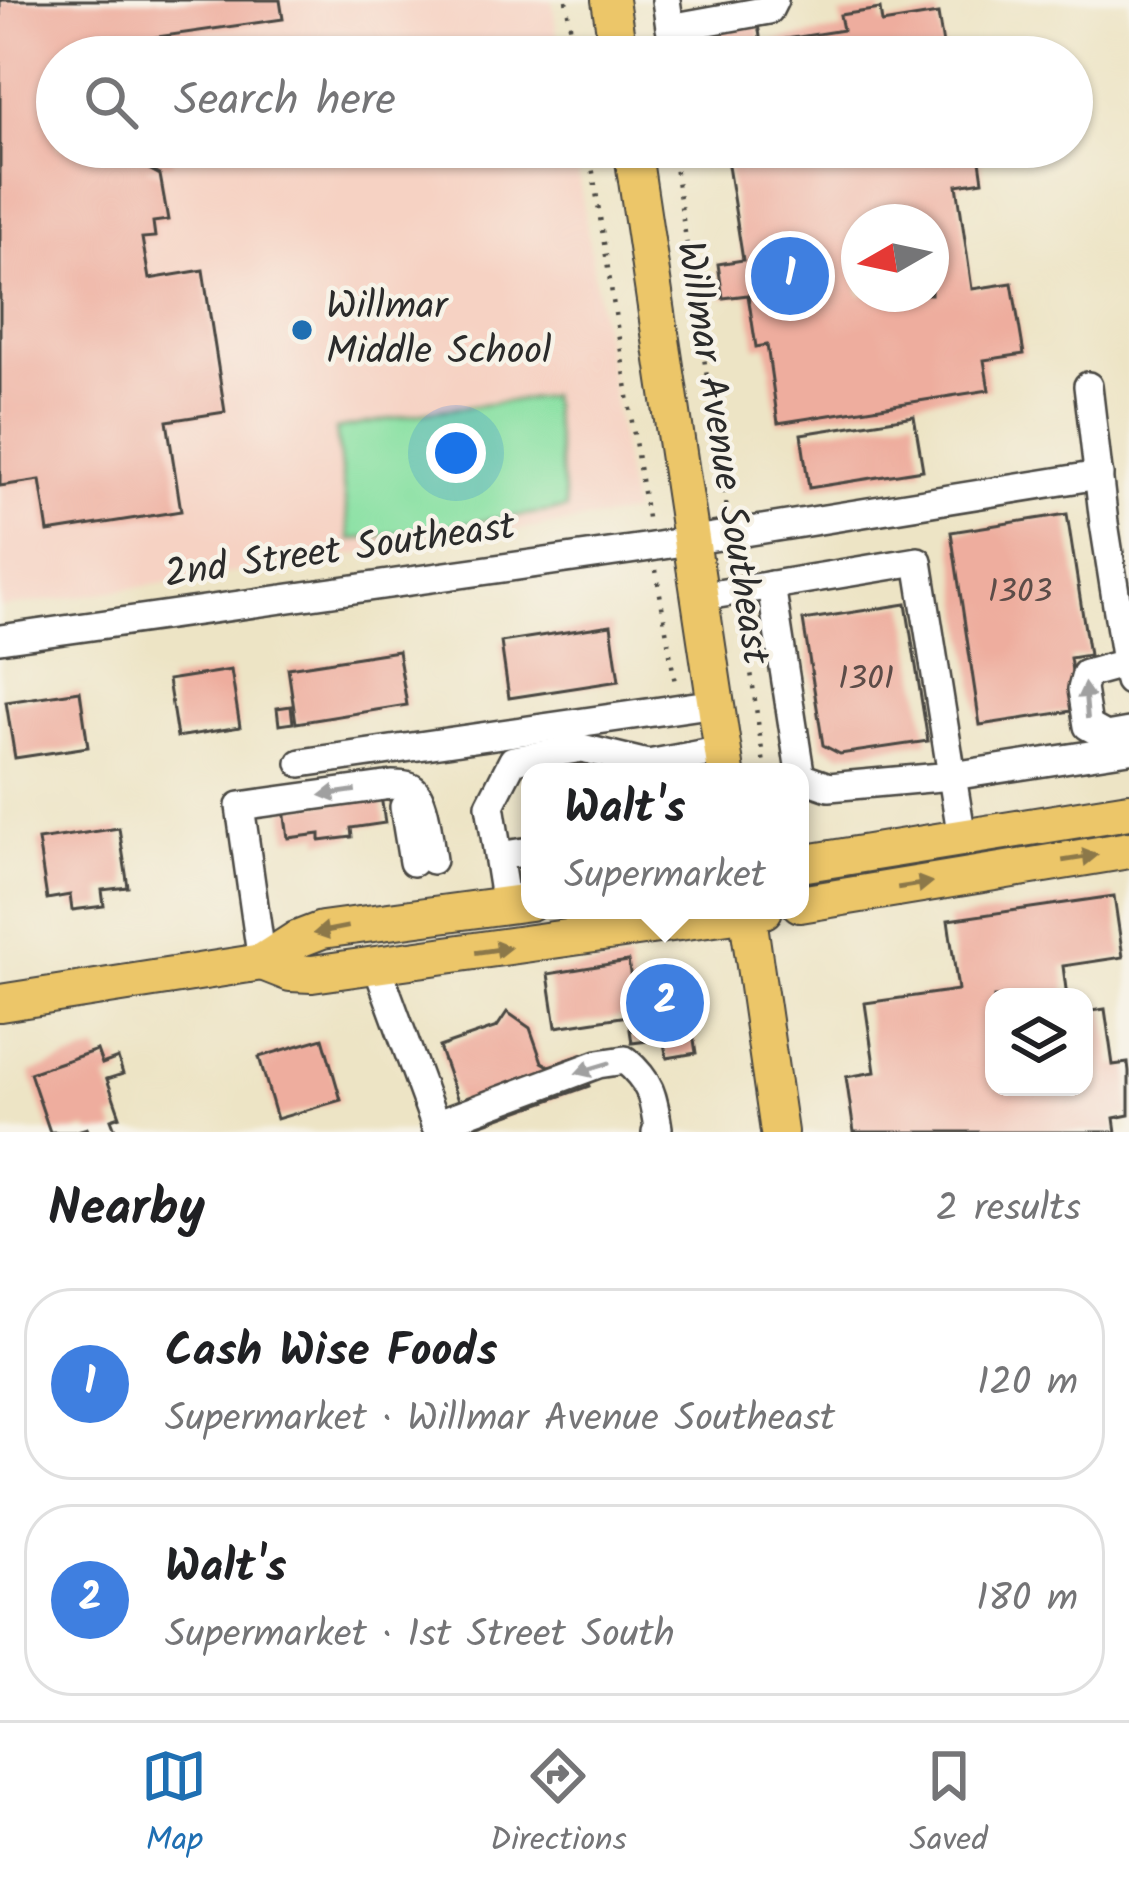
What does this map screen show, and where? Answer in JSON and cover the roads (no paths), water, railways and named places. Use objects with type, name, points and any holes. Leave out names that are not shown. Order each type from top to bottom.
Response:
[{"type":"main road","points":[[610,0],[616,36]]},
{"type":"main road","name":"Willmar Avenue Southeast","points":[[635,168],[725,761]]},
{"type":"main road","points":[[809,863],[1129,812]]},
{"type":"main road","points":[[809,903],[1129,850]]},
{"type":"main road","points":[[0,1003],[262,962],[322,930],[518,903]]},
{"type":"main road","points":[[262,962],[290,973],[312,974],[698,919]]},
{"type":"main road","points":[[754,919],[779,1132]]},
{"type":"street","points":[[666,0],[670,28],[769,10],[774,0]]},
{"type":"street","points":[[1088,386],[1128,672],[1086,674],[1082,689],[1088,726],[1106,736],[1129,732]]},
{"type":"street","name":"2nd Street Southeast","points":[[0,639],[692,541],[1099,475]]},
{"type":"street","points":[[700,597],[918,561],[962,838]]},
{"type":"street","points":[[771,585],[798,763]]},
{"type":"street","points":[[301,763],[716,703]]},
{"type":"street","points":[[518,903],[499,856],[490,805],[512,760],[582,748],[632,763]]},
{"type":"street","points":[[809,780],[830,787],[952,776],[1129,748]]},
{"type":"street","points":[[262,962],[240,806],[407,786],[422,803],[423,861]]},
{"type":"street","points":[[499,856],[521,852]]},
{"type":"street","points":[[377,966],[437,1128],[598,1064],[625,1060],[643,1075],[654,1105],[656,1132]]},
{"type":"place","name":"Cash Wise Foods","points":[[790,276]]},
{"type":"place","name":"Willmar Middle School","points":[[302,330]]},
{"type":"place","name":"Walt's","points":[[665,1003]]}]
